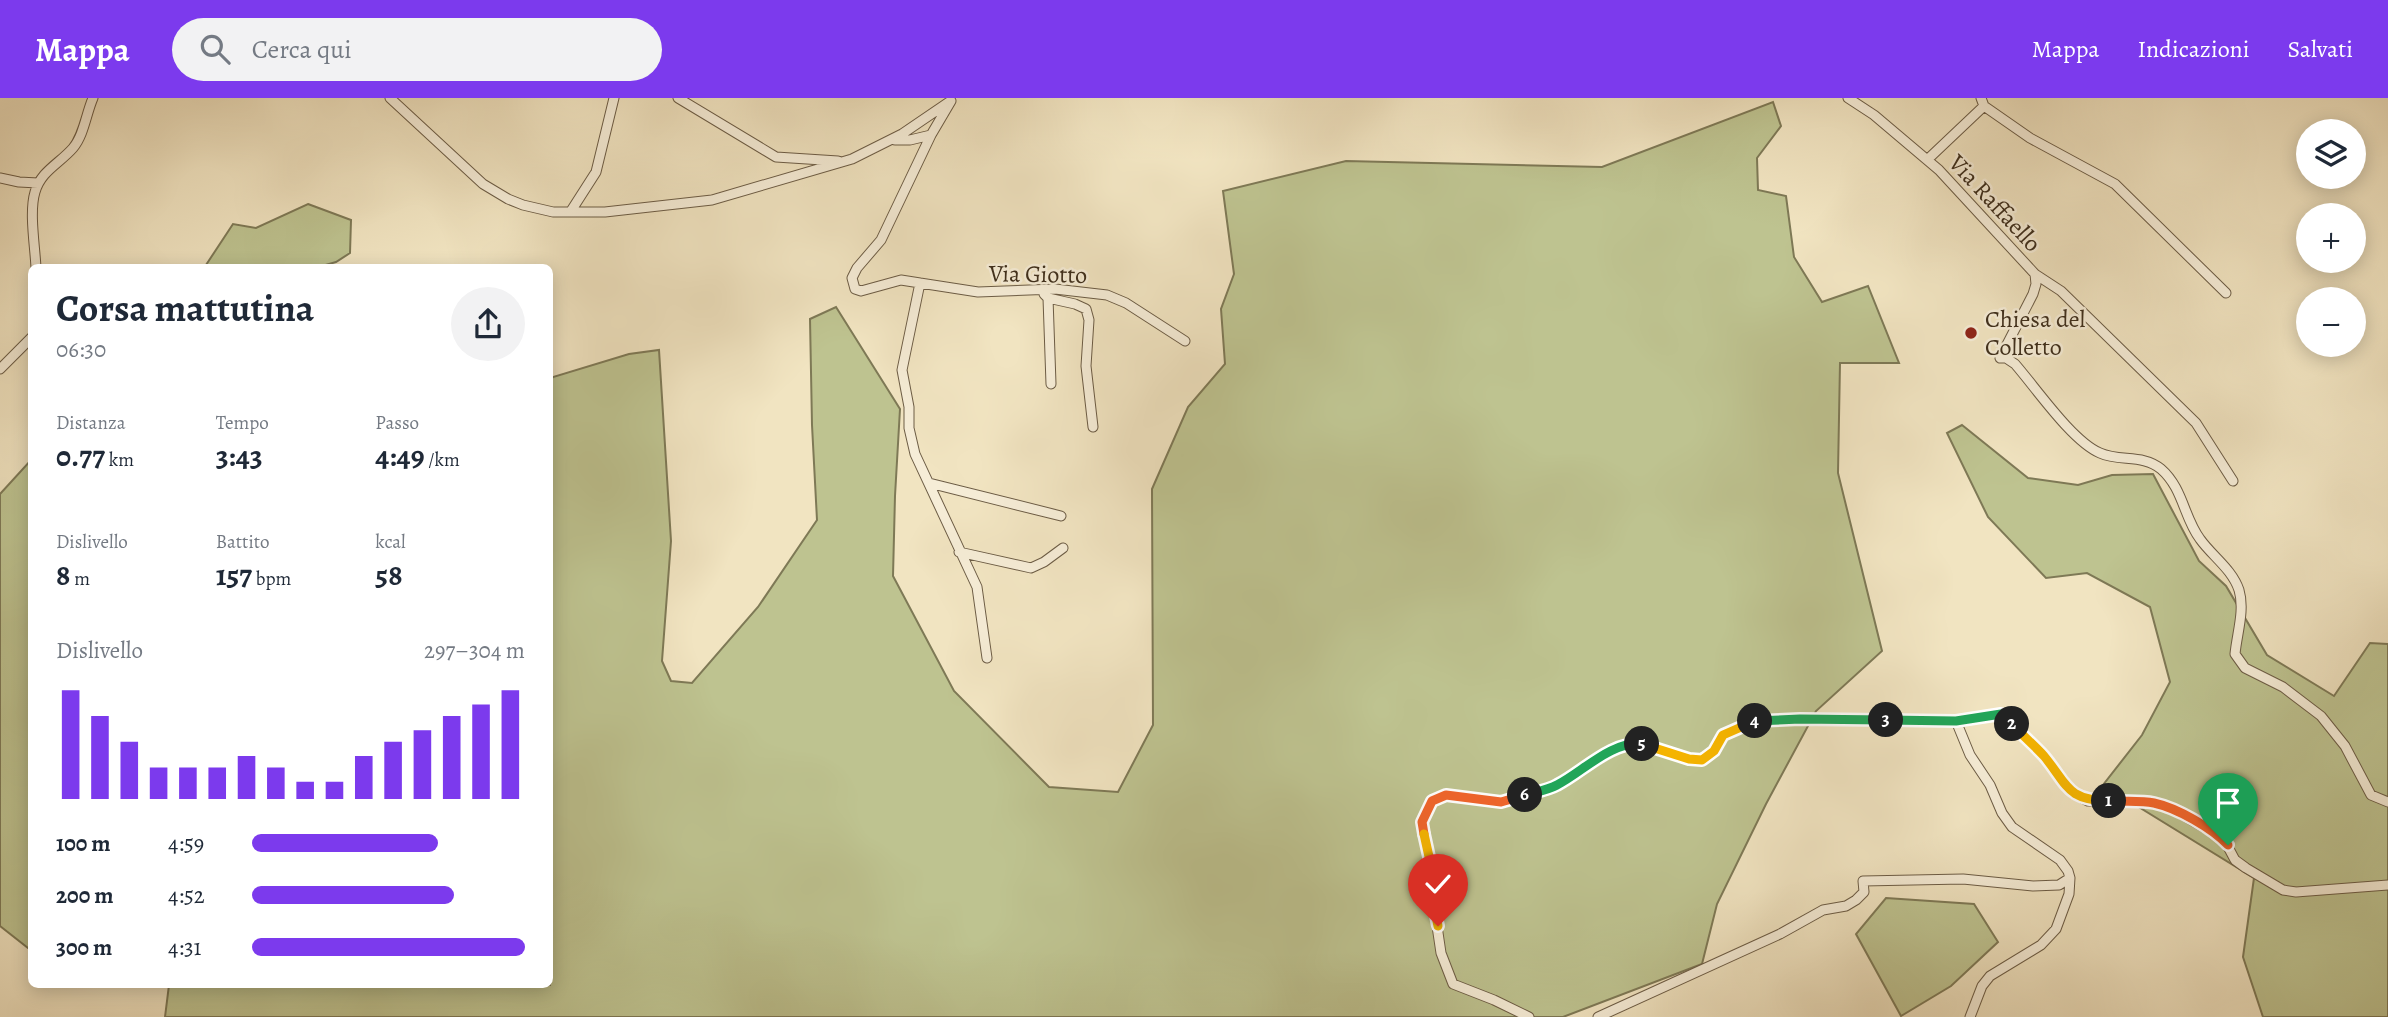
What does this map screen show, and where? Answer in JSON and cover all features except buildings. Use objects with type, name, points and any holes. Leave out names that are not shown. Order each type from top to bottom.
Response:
[{"type":"street","points":[[36,264],[33,195],[48,169],[73,149],[93,98]]},
{"type":"street","points":[[390,98],[483,184],[508,199],[553,212],[605,212],[712,200],[844,161],[889,140],[953,99]]},
{"type":"street","points":[[571,211],[596,172],[614,98]]},
{"type":"street","points":[[678,98],[776,157],[844,161]]},
{"type":"street","name":"Via Raffaello","points":[[1848,98],[1874,115],[1927,160],[2035,274],[2034,295],[2000,358],[2006,358],[2015,364],[2062,423],[2098,453],[2137,458],[2154,464],[2171,479],[2195,531],[2234,579],[2239,592],[2241,610],[2235,654],[2238,660],[2245,668],[2283,687],[2321,716],[2345,746],[2371,795],[2388,802]]},
{"type":"street","points":[[889,140],[910,140],[931,135],[953,99]]},
{"type":"street","points":[[1927,160],[1982,102],[2030,138],[2115,184],[2226,293]]},
{"type":"street","name":"Via Giotto","points":[[931,135],[881,240],[852,278],[855,289],[861,291],[901,280],[978,292],[1055,289],[1107,295],[1126,303],[1185,341]]},
{"type":"street","points":[[0,178],[19,183],[38,183]]},
{"type":"street","points":[[2035,274],[2061,291],[2196,423],[2233,481]]},
{"type":"street","points":[[920,283],[902,370],[915,454],[977,587],[986,658]]},
{"type":"street","points":[[1041,290],[1048,298],[1086,309],[1089,320],[1086,366],[1093,427]]},
{"type":"street","points":[[1048,298],[1051,384]]},
{"type":"street","points":[[0,369],[28,341]]},
{"type":"street","points":[[929,482],[1061,516]]},
{"type":"street","points":[[959,552],[1031,568],[1063,548]]},
{"type":"street","points":[[1529,1017],[1452,984],[1448,976],[1441,953],[1434,906],[1435,884],[1422,822],[1432,801],[1446,795],[1501,802],[1555,786],[1629,743],[1640,743],[1689,759],[1702,760],[1714,751],[1723,735],[1754,721],[1956,721],[2001,714],[2043,755],[2074,794],[2088,801],[2154,803],[2174,810],[2219,836],[2228,845],[2235,860],[2283,890],[2296,892],[2388,885]]},
{"type":"street","points":[[1956,721],[1969,755],[1990,785],[2002,813],[2012,827],[2060,860],[2070,878],[2069,894],[2056,929],[2041,945],[1990,976],[1982,986],[1970,1017]]},
{"type":"street","points":[[1598,1017],[1780,934],[1823,909],[1846,906],[1864,892],[1863,881],[1963,879],[2033,886],[2059,885],[2070,878]]},
{"type":"green space","points":[[1773,102],[1781,126],[1757,158],[1758,190],[1786,196],[1794,257],[1822,302],[1868,286],[1899,363],[1840,363],[1838,473],[1882,651],[1816,711],[1717,904],[1702,964],[1563,1017],[165,1017],[169,988],[553,988],[553,377],[629,354],[659,350],[671,541],[662,661],[671,681],[692,683],[758,607],[817,520],[810,319],[836,307],[900,409],[893,576],[954,691],[1049,787],[1118,792],[1153,725],[1152,489],[1188,407],[1225,364],[1221,309],[1234,274],[1223,191],[1346,161],[1602,167]]},
{"type":"green space","points":[[308,204],[351,220],[350,253],[329,264],[207,264],[233,224],[256,228]]},
{"type":"green space","points":[[1962,425],[2028,478],[2078,485],[2112,475],[2153,474],[2199,561],[2226,586],[2267,655],[2334,696],[2370,643],[2388,644],[2388,1017],[2263,1017],[2243,957],[2254,878],[2103,785],[2142,735],[2170,682],[2150,607],[2087,573],[2046,578],[1988,517],[1947,433]]},
{"type":"green space","points":[[28,463],[28,948],[0,926],[0,494]]},
{"type":"green space","points":[[1886,898],[1974,904],[1998,942],[1951,986],[1901,1016],[1856,934]]},
{"type":"place","name":"Chiesa del Colletto","points":[[1971,333]]},
{"type":"route","points":[[1438,926],[1434,906],[1435,884],[1422,822],[1432,801],[1446,795],[1501,802],[1555,786],[1629,743],[1640,743],[1689,759],[1702,760],[1714,751],[1723,735],[1754,721],[1956,721],[2001,714],[2043,755],[2074,794],[2088,801],[2154,803],[2197,823],[2219,836],[2228,845]]}]
